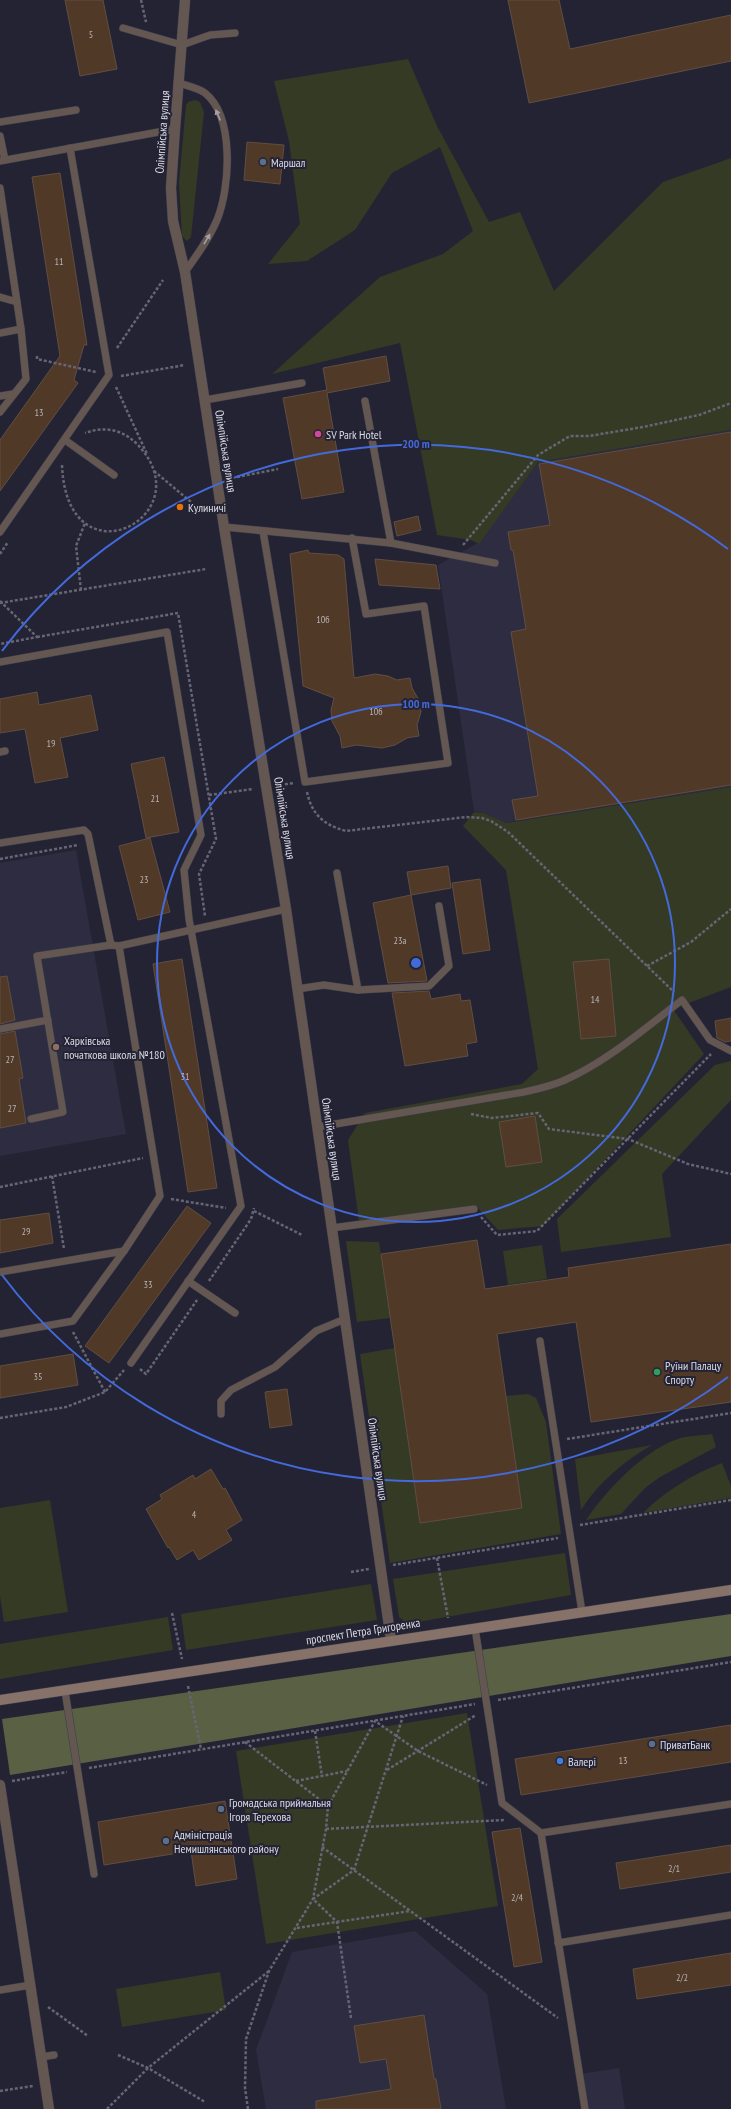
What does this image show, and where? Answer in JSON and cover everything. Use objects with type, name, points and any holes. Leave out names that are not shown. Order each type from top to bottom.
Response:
[{"type":"main road","name":"проспект Петра Григоренка","points":[[0,1700],[731,1590]]},
{"type":"street","name":"Олімпійська вулиця","points":[[185,0],[174,129],[172,206],[176,237],[185,272],[224,527],[286,909],[391,1640]]},
{"type":"street","points":[[4,1783],[31,1990],[49,2109]]},
{"type":"lane","points":[[123,28],[182,45],[210,35],[235,33]]},
{"type":"lane","points":[[179,83],[200,90],[213,103],[223,128],[228,162],[226,185],[217,219],[207,239],[185,272]]},
{"type":"lane","points":[[0,122],[76,110]]},
{"type":"lane","points":[[0,136],[2,161],[174,129]]},
{"type":"lane","points":[[0,532],[109,375],[70,148]]},
{"type":"lane","points":[[0,188],[21,328],[26,379],[0,412]]},
{"type":"lane","points":[[0,297],[17,302]]},
{"type":"lane","points":[[0,333],[21,328]]},
{"type":"lane","points":[[205,400],[302,384]]},
{"type":"lane","points":[[0,396],[13,394]]},
{"type":"lane","points":[[365,401],[391,542]]},
{"type":"lane","points":[[65,440],[114,476]]},
{"type":"lane","points":[[224,527],[391,542],[495,562]]},
{"type":"lane","points":[[263,531],[305,782],[448,763],[424,606],[366,614],[352,538]]},
{"type":"lane","points":[[0,662],[167,632],[201,835],[184,870],[191,930],[241,1206],[131,1362]]},
{"type":"lane","points":[[0,843],[79,829],[84,830],[88,834],[111,945]]},
{"type":"lane","points":[[337,873],[358,990]]},
{"type":"lane","points":[[298,989],[324,985],[358,990],[429,986],[449,966],[439,906]]},
{"type":"lane","points":[[31,1119],[63,1112],[37,956],[111,945],[119,946],[286,909]]},
{"type":"lane","points":[[0,1334],[73,1321],[124,1252],[160,1196],[155,1156],[119,946]]},
{"type":"lane","points":[[318,1127],[524,1092],[549,1086],[575,1076],[604,1058],[682,1000],[710,1040],[731,1051]]},
{"type":"lane","points":[[0,1029],[48,1020]]},
{"type":"lane","points":[[332,1228],[474,1209]]},
{"type":"lane","points":[[0,1272],[124,1252]]},
{"type":"lane","points":[[188,1281],[236,1314]]},
{"type":"lane","points":[[221,1414],[221,1401],[231,1390],[276,1366],[316,1331],[345,1319]]},
{"type":"lane","points":[[540,1341],[582,1612]]},
{"type":"lane","points":[[475,1628],[502,1803],[540,1832],[585,2109]]},
{"type":"lane","points":[[64,1691],[94,1874]]},
{"type":"lane","points":[[540,1832],[731,1804]]},
{"type":"lane","points":[[558,1943],[731,1914]]},
{"type":"lane","points":[[0,1990],[31,1990]]},
{"type":"lane","points":[[42,2057],[54,2055]]},
{"type":"path","points":[[142,0],[149,36]]},
{"type":"path","points":[[114,342],[116,350],[163,280]]},
{"type":"path","points":[[36,352],[37,359],[98,372]]},
{"type":"path","points":[[94,378],[98,372],[97,364]]},
{"type":"path","points":[[120,369],[122,377],[176,367]]},
{"type":"path","points":[[112,393],[119,383]]},
{"type":"path","points":[[116,387],[154,472],[197,507]]},
{"type":"path","points":[[455,555],[538,455],[570,436],[589,436],[643,427],[699,415],[731,403]]},
{"type":"path","points":[[57,471],[88,427]]},
{"type":"path","points":[[237,477],[278,468]]},
{"type":"path","points":[[81,590],[76,546],[85,523]]},
{"type":"path","points":[[0,554],[9,541]]},
{"type":"path","points":[[0,603],[206,569]]},
{"type":"path","points":[[0,603],[37,638],[0,644]]},
{"type":"path","points":[[305,782],[310,806],[321,820],[334,828],[346,831],[466,817],[482,818],[491,821],[508,832],[532,854],[682,1000]]},
{"type":"path","points":[[209,795],[240,791]]},
{"type":"path","points":[[0,859],[90,843]]},
{"type":"path","points":[[646,966],[691,942],[731,909]]},
{"type":"path","points":[[190,919],[212,914]]},
{"type":"path","points":[[474,1209],[497,1235],[537,1232],[719,1046]]},
{"type":"path","points":[[463,1113],[492,1118],[538,1113],[549,1129],[628,1139],[688,1164],[731,1174]]},
{"type":"path","points":[[0,1187],[155,1156]]},
{"type":"path","points":[[52,1176],[64,1251],[57,1252]]},
{"type":"path","points":[[169,1199],[231,1208]]},
{"type":"path","points":[[0,1418],[66,1407],[106,1392],[131,1362],[146,1374],[251,1219],[254,1211],[253,1202]]},
{"type":"path","points":[[254,1211],[302,1235]]},
{"type":"path","points":[[72,1332],[106,1392]]},
{"type":"path","points":[[568,1447],[567,1439],[731,1413]]},
{"type":"path","points":[[579,1517],[580,1525]]},
{"type":"path","points":[[437,1558],[448,1618]]},
{"type":"path","points":[[4,1783],[315,1730],[487,1705],[731,1662]]},
{"type":"path","points":[[386,1770],[418,1751],[487,1705]]},
{"type":"path","points":[[313,1899],[354,1870],[403,1716]]},
{"type":"path","points":[[375,1721],[418,1751],[500,1792]]},
{"type":"path","points":[[248,2109],[245,2088],[246,2039],[269,1971],[286,1941],[297,1928],[313,1899],[326,1830],[328,1806],[375,1721]]},
{"type":"path","points":[[315,1730],[322,1776]]},
{"type":"path","points":[[245,1742],[328,1806]]},
{"type":"path","points":[[296,1781],[348,1771]]},
{"type":"path","points":[[326,1830],[523,1819]]},
{"type":"path","points":[[322,1847],[572,2028]]},
{"type":"path","points":[[313,1899],[337,1922],[351,2018]]},
{"type":"path","points":[[297,1928],[410,1911]]},
{"type":"path","points":[[107,2109],[148,2068],[269,1971]]},
{"type":"path","points":[[31,1990],[88,2036]]},
{"type":"path","points":[[118,2055],[148,2068],[205,2102]]},
{"type":"path","points":[[0,2091],[45,2084]]},
{"type":"shaded area","points":[[731,430],[731,787],[505,823],[484,813],[474,811],[438,565],[478,543],[538,462]]},
{"type":"shaded area","name":"Харківська початкова школа №180","points":[[76,850],[126,1134],[0,1156],[0,863]]},
{"type":"shaded area","points":[[415,1931],[487,1994],[506,2109],[266,2109],[256,2050],[292,1952]]},
{"type":"shaded area","points":[[619,2068],[625,2109],[586,2109],[580,2074]]},
{"type":"green space","points":[[408,59],[437,126],[489,222],[520,212],[554,291],[663,182],[731,158],[731,430],[538,462],[479,544],[471,540],[437,535],[400,343],[272,374],[380,277],[443,254],[473,231],[440,147],[392,173],[355,230],[307,261],[268,264],[300,224],[289,141],[274,81]]},
{"type":"green space","points":[[195,100],[200,102],[204,112],[191,237],[187,241],[182,236],[179,183],[186,105],[188,102]]},
{"type":"green space","points":[[731,787],[731,987],[673,1009],[704,1054],[543,1226],[498,1230],[476,1206],[359,1221],[348,1140],[365,1113],[522,1084],[538,1069],[506,870],[463,826],[474,812],[484,813],[506,823]]},
{"type":"green space","points":[[731,1061],[731,1100],[662,1174],[671,1237],[561,1252],[557,1219],[715,1065]]},
{"type":"green space","points":[[346,1241],[379,1242],[390,1318],[357,1322]]},
{"type":"green space","points":[[542,1245],[547,1279],[508,1285],[503,1251]]},
{"type":"green space","points":[[395,1348],[420,1523],[522,1508],[506,1396],[528,1394],[536,1398],[546,1422],[561,1534],[390,1563],[360,1354]]},
{"type":"green space","points":[[712,1434],[716,1447],[660,1477],[645,1488],[621,1514],[586,1520],[603,1497],[625,1474],[650,1454],[662,1446],[679,1438]]},
{"type":"green space","points":[[652,1445],[631,1458],[612,1473],[595,1491],[581,1510],[575,1459]]},
{"type":"green space","points":[[722,1463],[731,1486],[731,1498],[643,1513],[670,1490],[701,1472]]},
{"type":"green space","points":[[50,1500],[68,1612],[4,1622],[0,1596],[0,1508]]},
{"type":"green space","points":[[565,1553],[571,1595],[418,1622],[404,1621],[399,1617],[393,1579]]},
{"type":"green space","points":[[371,1584],[377,1620],[186,1650],[181,1614]]},
{"type":"green space","points":[[731,1614],[731,1656],[10,1775],[2,1719]]},
{"type":"green space","points":[[168,1617],[173,1650],[0,1679],[0,1644]]},
{"type":"green space","points":[[467,1713],[498,1906],[266,1944],[236,1751]]},
{"type":"green space","points":[[220,1972],[226,2010],[122,2027],[116,1989]]},
{"type":"building","points":[[65,0],[103,0],[117,69],[80,76]]},
{"type":"building","points":[[508,0],[559,0],[570,49],[731,15],[731,61],[529,103]]},
{"type":"building","points":[[247,142],[284,145],[280,184],[244,180]]},
{"type":"building","points":[[60,173],[87,345],[84,345],[74,380],[78,383],[0,491],[0,440],[60,356],[32,177]]},
{"type":"building","points":[[386,356],[390,381],[327,393],[344,492],[302,499],[283,398],[327,390],[323,368]]},
{"type":"building","points":[[731,432],[731,785],[516,820],[512,800],[538,796],[511,632],[526,629],[513,550],[511,550],[508,532],[550,525],[539,464]]},
{"type":"building","points":[[418,516],[421,530],[397,536],[394,522]]},
{"type":"building","points":[[308,550],[309,553],[338,555],[344,559],[354,678],[375,674],[388,676],[397,680],[410,678],[412,688],[420,702],[421,712],[417,725],[419,736],[407,738],[395,745],[382,748],[356,745],[342,748],[340,736],[332,721],[331,710],[334,698],[303,686],[290,554]]},
{"type":"building","points":[[375,559],[436,565],[440,589],[379,585]]},
{"type":"building","points":[[37,692],[39,705],[91,695],[98,730],[60,738],[68,777],[35,783],[25,729],[0,733],[0,699]]},
{"type":"building","points":[[164,757],[179,832],[146,838],[131,764]]},
{"type":"building","points":[[150,838],[170,912],[138,920],[119,846]]},
{"type":"building","points":[[448,866],[451,888],[411,895],[407,872]]},
{"type":"building","points":[[480,879],[490,950],[463,954],[452,883]]},
{"type":"building","points":[[411,895],[427,981],[388,983],[373,903]]},
{"type":"building","points":[[182,959],[217,1188],[188,1192],[153,964]]},
{"type":"building","points":[[609,959],[616,1036],[581,1039],[573,962]]},
{"type":"building","points":[[7,976],[15,1020],[0,1024],[0,977]]},
{"type":"building","points":[[429,991],[431,999],[460,994],[461,1001],[470,1000],[477,1042],[466,1044],[468,1056],[405,1066],[392,993]]},
{"type":"building","points":[[731,1018],[731,1041],[725,1042],[717,1038],[715,1021]]},
{"type":"building","points":[[15,1031],[23,1078],[19,1079],[26,1123],[0,1128],[0,1034]]},
{"type":"building","points":[[535,1116],[542,1162],[506,1167],[499,1122]]},
{"type":"building","points":[[187,1206],[211,1223],[109,1363],[85,1346]]},
{"type":"building","points":[[49,1213],[53,1243],[0,1253],[0,1220]]},
{"type":"building","name":"Руїни Палацу Спорту","points":[[477,1240],[485,1289],[569,1277],[568,1268],[731,1244],[731,1402],[591,1422],[576,1322],[497,1334],[522,1508],[420,1523],[381,1254]]},
{"type":"building","points":[[73,1354],[78,1385],[0,1398],[0,1366]]},
{"type":"building","points":[[287,1389],[292,1425],[270,1428],[265,1392]]},
{"type":"building","points":[[211,1469],[223,1489],[225,1488],[242,1520],[226,1530],[232,1540],[199,1560],[193,1550],[177,1560],[169,1547],[168,1548],[146,1509],[162,1499],[160,1495],[193,1475],[195,1479]]},
{"type":"building","points":[[731,1725],[731,1762],[521,1795],[515,1759]]},
{"type":"building","name":"Адміністрація Немишлянського району","points":[[225,1801],[237,1879],[196,1886],[191,1851],[104,1865],[98,1822]]},
{"type":"building","points":[[520,1828],[542,1962],[514,1967],[492,1832]]},
{"type":"building","points":[[731,1845],[731,1872],[620,1889],[616,1863]]},
{"type":"building","points":[[731,1953],[731,1985],[637,1999],[633,1969]]},
{"type":"building","points":[[424,2015],[434,2079],[436,2079],[441,2109],[316,2109],[316,2101],[391,2089],[386,2059],[360,2063],[354,2026]]},
{"type":"place","name":"Маршал","points":[[263,162]]},
{"type":"place","name":"SV Park Hotel","points":[[318,434]]},
{"type":"place","name":"Кулиничі","points":[[180,507]]},
{"type":"place","name":"Харківська початкова школа №180","points":[[56,1047]]},
{"type":"place","name":"Руїни Палацу Спорту","points":[[657,1372]]},
{"type":"place","name":"ПриватБанк","points":[[652,1744]]},
{"type":"place","name":"Валері","points":[[560,1761]]},
{"type":"place","name":"Громадська приймальня Ігоря Терехова","points":[[221,1809]]},
{"type":"place","name":"Адміністрація Немишлянського району","points":[[166,1841]]}]
